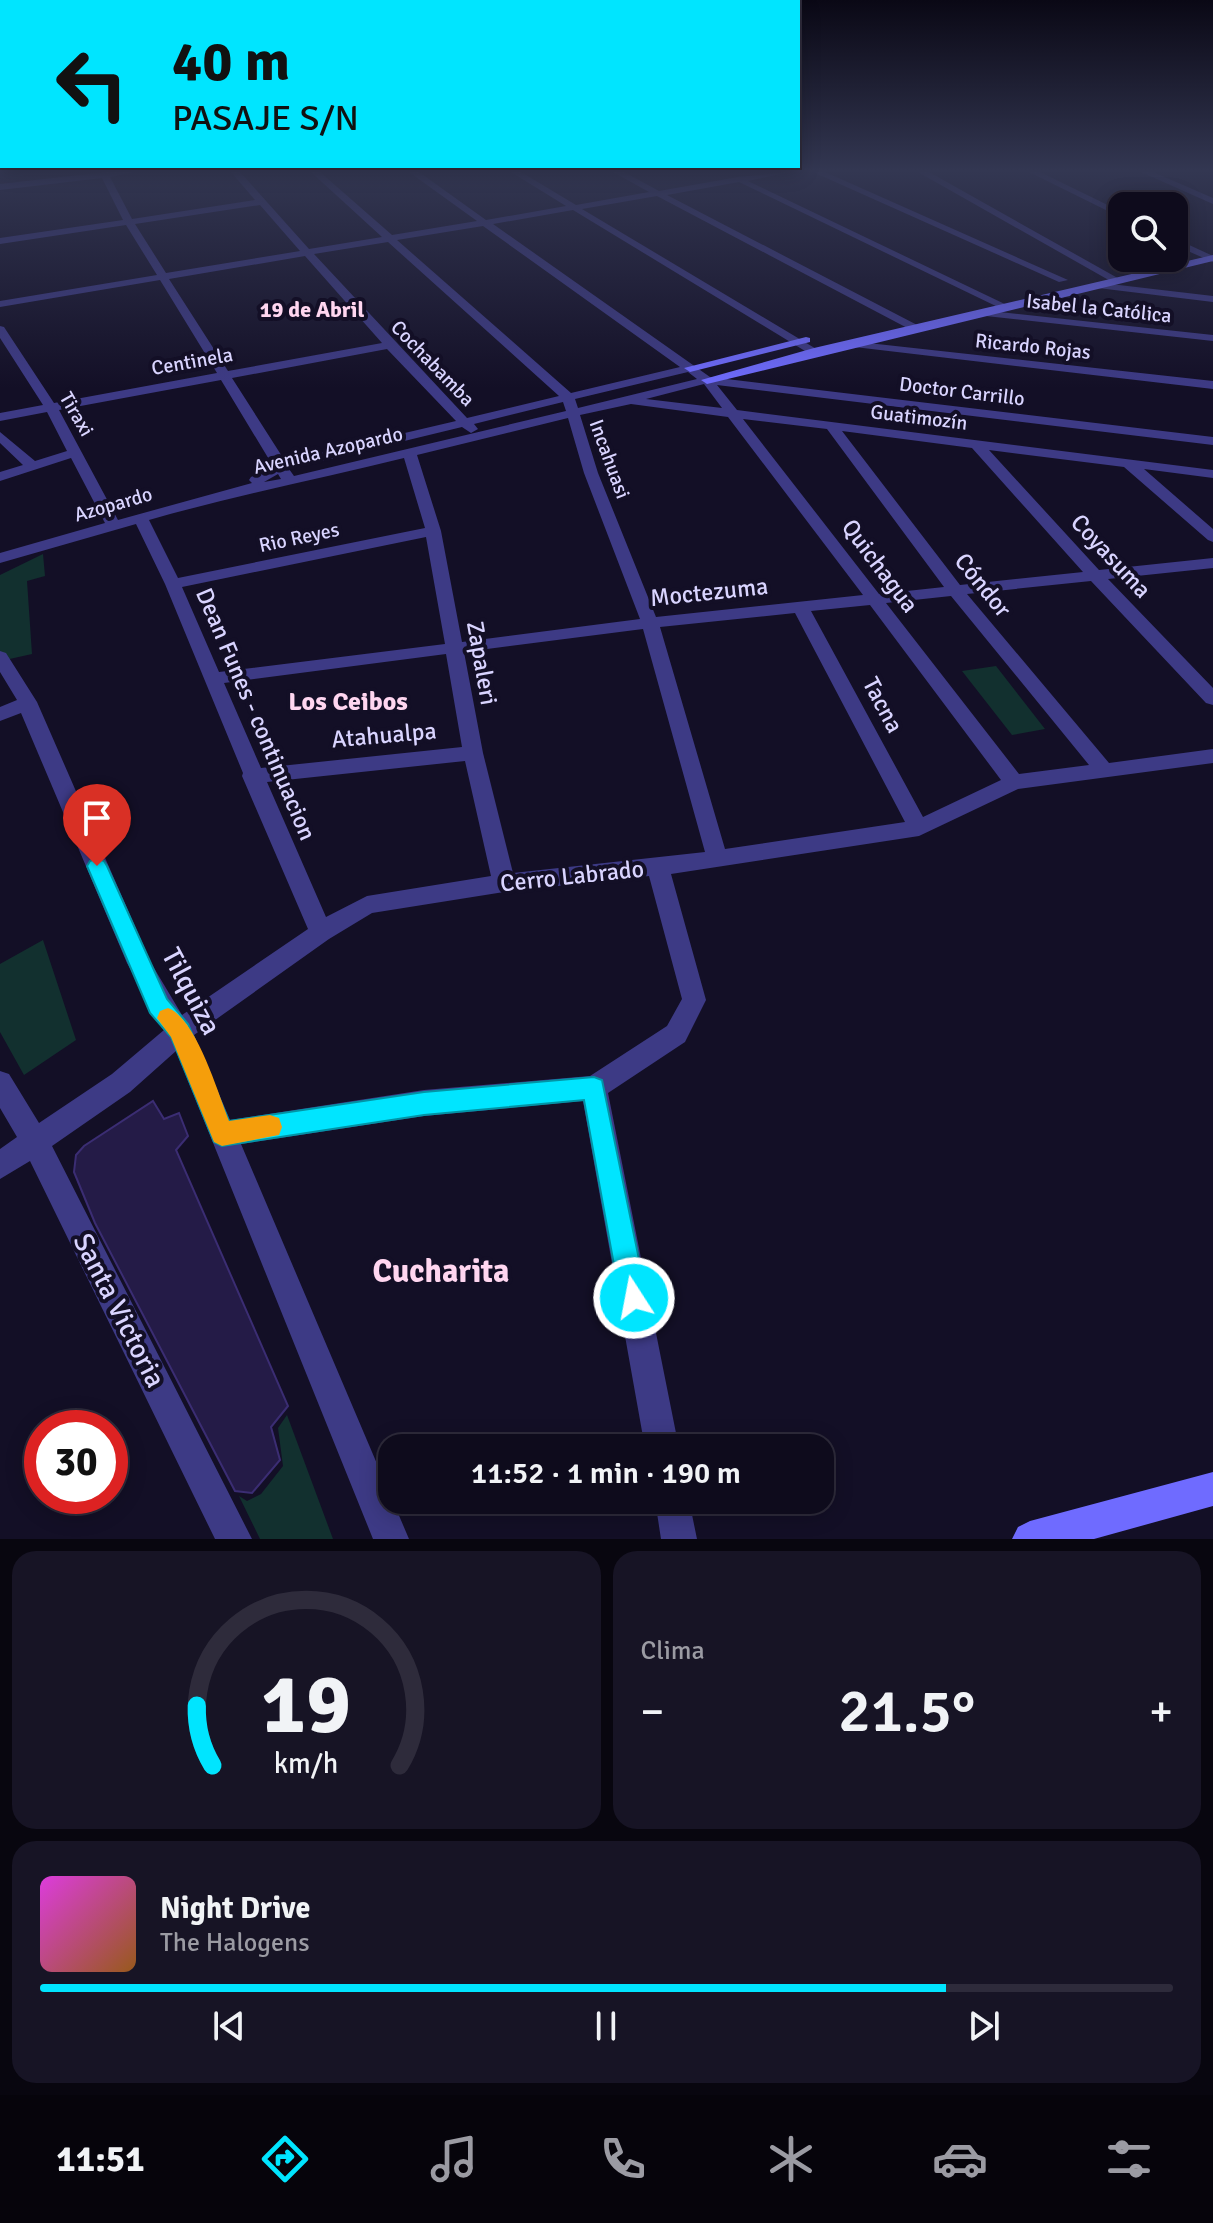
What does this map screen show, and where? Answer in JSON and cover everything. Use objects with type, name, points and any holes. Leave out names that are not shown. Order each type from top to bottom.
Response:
[{"type":"street","points":[[143,244],[283,466],[289,482]]},
{"type":"street","name":"Cochabamba","points":[[299,244],[476,435]]},
{"type":"street","points":[[0,304],[365,244]]},
{"type":"street","name":"Incahuasi","points":[[396,244],[569,404],[650,623],[717,857]]},
{"type":"street","points":[[513,244],[707,380]]},
{"type":"street","points":[[632,244],[814,352]]},
{"type":"street","points":[[754,244],[917,329]]},
{"type":"street","points":[[873,244],[1006,307]]},
{"type":"street","points":[[981,244],[1063,280]]},
{"type":"street","points":[[1051,244],[1118,281]]},
{"type":"street","points":[[1188,247],[1213,258]]},
{"type":"street","points":[[1188,252],[1213,247]]},
{"type":"street","name":"Avenida Azopardo","points":[[238,490],[283,466],[463,420],[620,399],[1213,258]]},
{"type":"street","points":[[884,322],[1108,271]]},
{"type":"street","points":[[1098,286],[1213,299]]},
{"type":"street","name":"Isabel la Católica","points":[[980,313],[1213,338]]},
{"type":"street","name":"Tiraxi","points":[[0,329],[50,406],[113,525]]},
{"type":"street","name":"Avenida Azopardo","points":[[238,490],[289,482],[476,435],[624,383],[813,338]]},
{"type":"street","name":"Ricardo Rojas","points":[[850,344],[1213,385]]},
{"type":"street","name":"Centinela","points":[[0,417],[390,345]]},
{"type":"street","name":"Quichagua","points":[[707,380],[1014,782]]},
{"type":"street","name":"Doctor Carrillo","points":[[707,380],[1213,441]]},
{"type":"street","points":[[620,399],[624,383]]},
{"type":"street","name":"Guatimozín","points":[[620,399],[1213,474]]},
{"type":"street","name":"Cóndor","points":[[831,426],[955,590],[1104,770]]},
{"type":"street","points":[[0,436],[32,466]]},
{"type":"street","name":"Coyasuma","points":[[976,444],[1213,699]]},
{"type":"street","points":[[0,477],[76,452]]},
{"type":"street","name":"Zapaleri","points":[[409,452],[433,531],[473,753],[504,883]]},
{"type":"street","points":[[1129,464],[1213,537]]},
{"type":"street","name":"Azopardo","points":[[0,558],[238,490]]},
{"type":"street","name":"Dean Funes - continuacion","points":[[140,517],[173,584],[252,776],[321,932]]},
{"type":"street","name":"Rio Reyes","points":[[173,584],[433,531]]},
{"type":"street","name":"Moctezuma","points":[[211,679],[650,623],[1213,563]]},
{"type":"street","name":"Tacna","points":[[800,606],[919,828]]},
{"type":"street","name":"Tilquiza","points":[[0,657],[28,702],[60,772],[158,1006],[180,1031],[391,1539]]},
{"type":"street","points":[[0,715],[28,702]]},
{"type":"street","name":"Atahualpa","points":[[252,776],[473,753]]},
{"type":"street","name":"Cerro Labrado","points":[[0,1165],[121,1083],[180,1031],[321,932],[367,905],[504,883],[658,867],[919,828],[1014,782],[1213,756]]},
{"type":"street","points":[[222,1134],[424,1103],[594,1088],[676,1034],[694,1000],[658,867]]},
{"type":"street","name":"Santa Victoria","points":[[0,1083],[35,1142],[234,1539]]},
{"type":"street","points":[[594,1088],[659,1434]]},
{"type":"street","points":[[1030,1539],[1213,1489]]},
{"type":"street","points":[[675,1514],[679,1539]]},
{"type":"green space","points":[[43,554],[45,576],[27,581],[32,654],[5,660],[0,653],[0,575]]},
{"type":"green space","points":[[996,666],[1045,729],[1012,735],[962,671]]},
{"type":"green space","points":[[43,940],[76,1040],[24,1075],[0,1032],[0,964]]},
{"type":"green space","points":[[287,1415],[333,1539],[260,1539],[239,1496],[247,1501],[261,1494],[283,1466],[278,1428]]},
{"type":"building","points":[[153,1101],[164,1119],[179,1113],[188,1136],[176,1150],[288,1406],[271,1427],[280,1460],[252,1493],[235,1491],[95,1223],[74,1172],[76,1155],[84,1146]]},
{"type":"slow traffic","points":[[168,1018],[180,1031],[222,1134],[270,1127]]},
{"type":"district","name":"19 de Abril","points":[[312,309]]},
{"type":"district","name":"Los Ceibos","points":[[348,701]]},
{"type":"district","name":"Cucharita","points":[[441,1271]]},
{"type":"route","points":[[97,866],[158,1006],[180,1031],[222,1134],[424,1103],[594,1088],[634,1298]]}]
